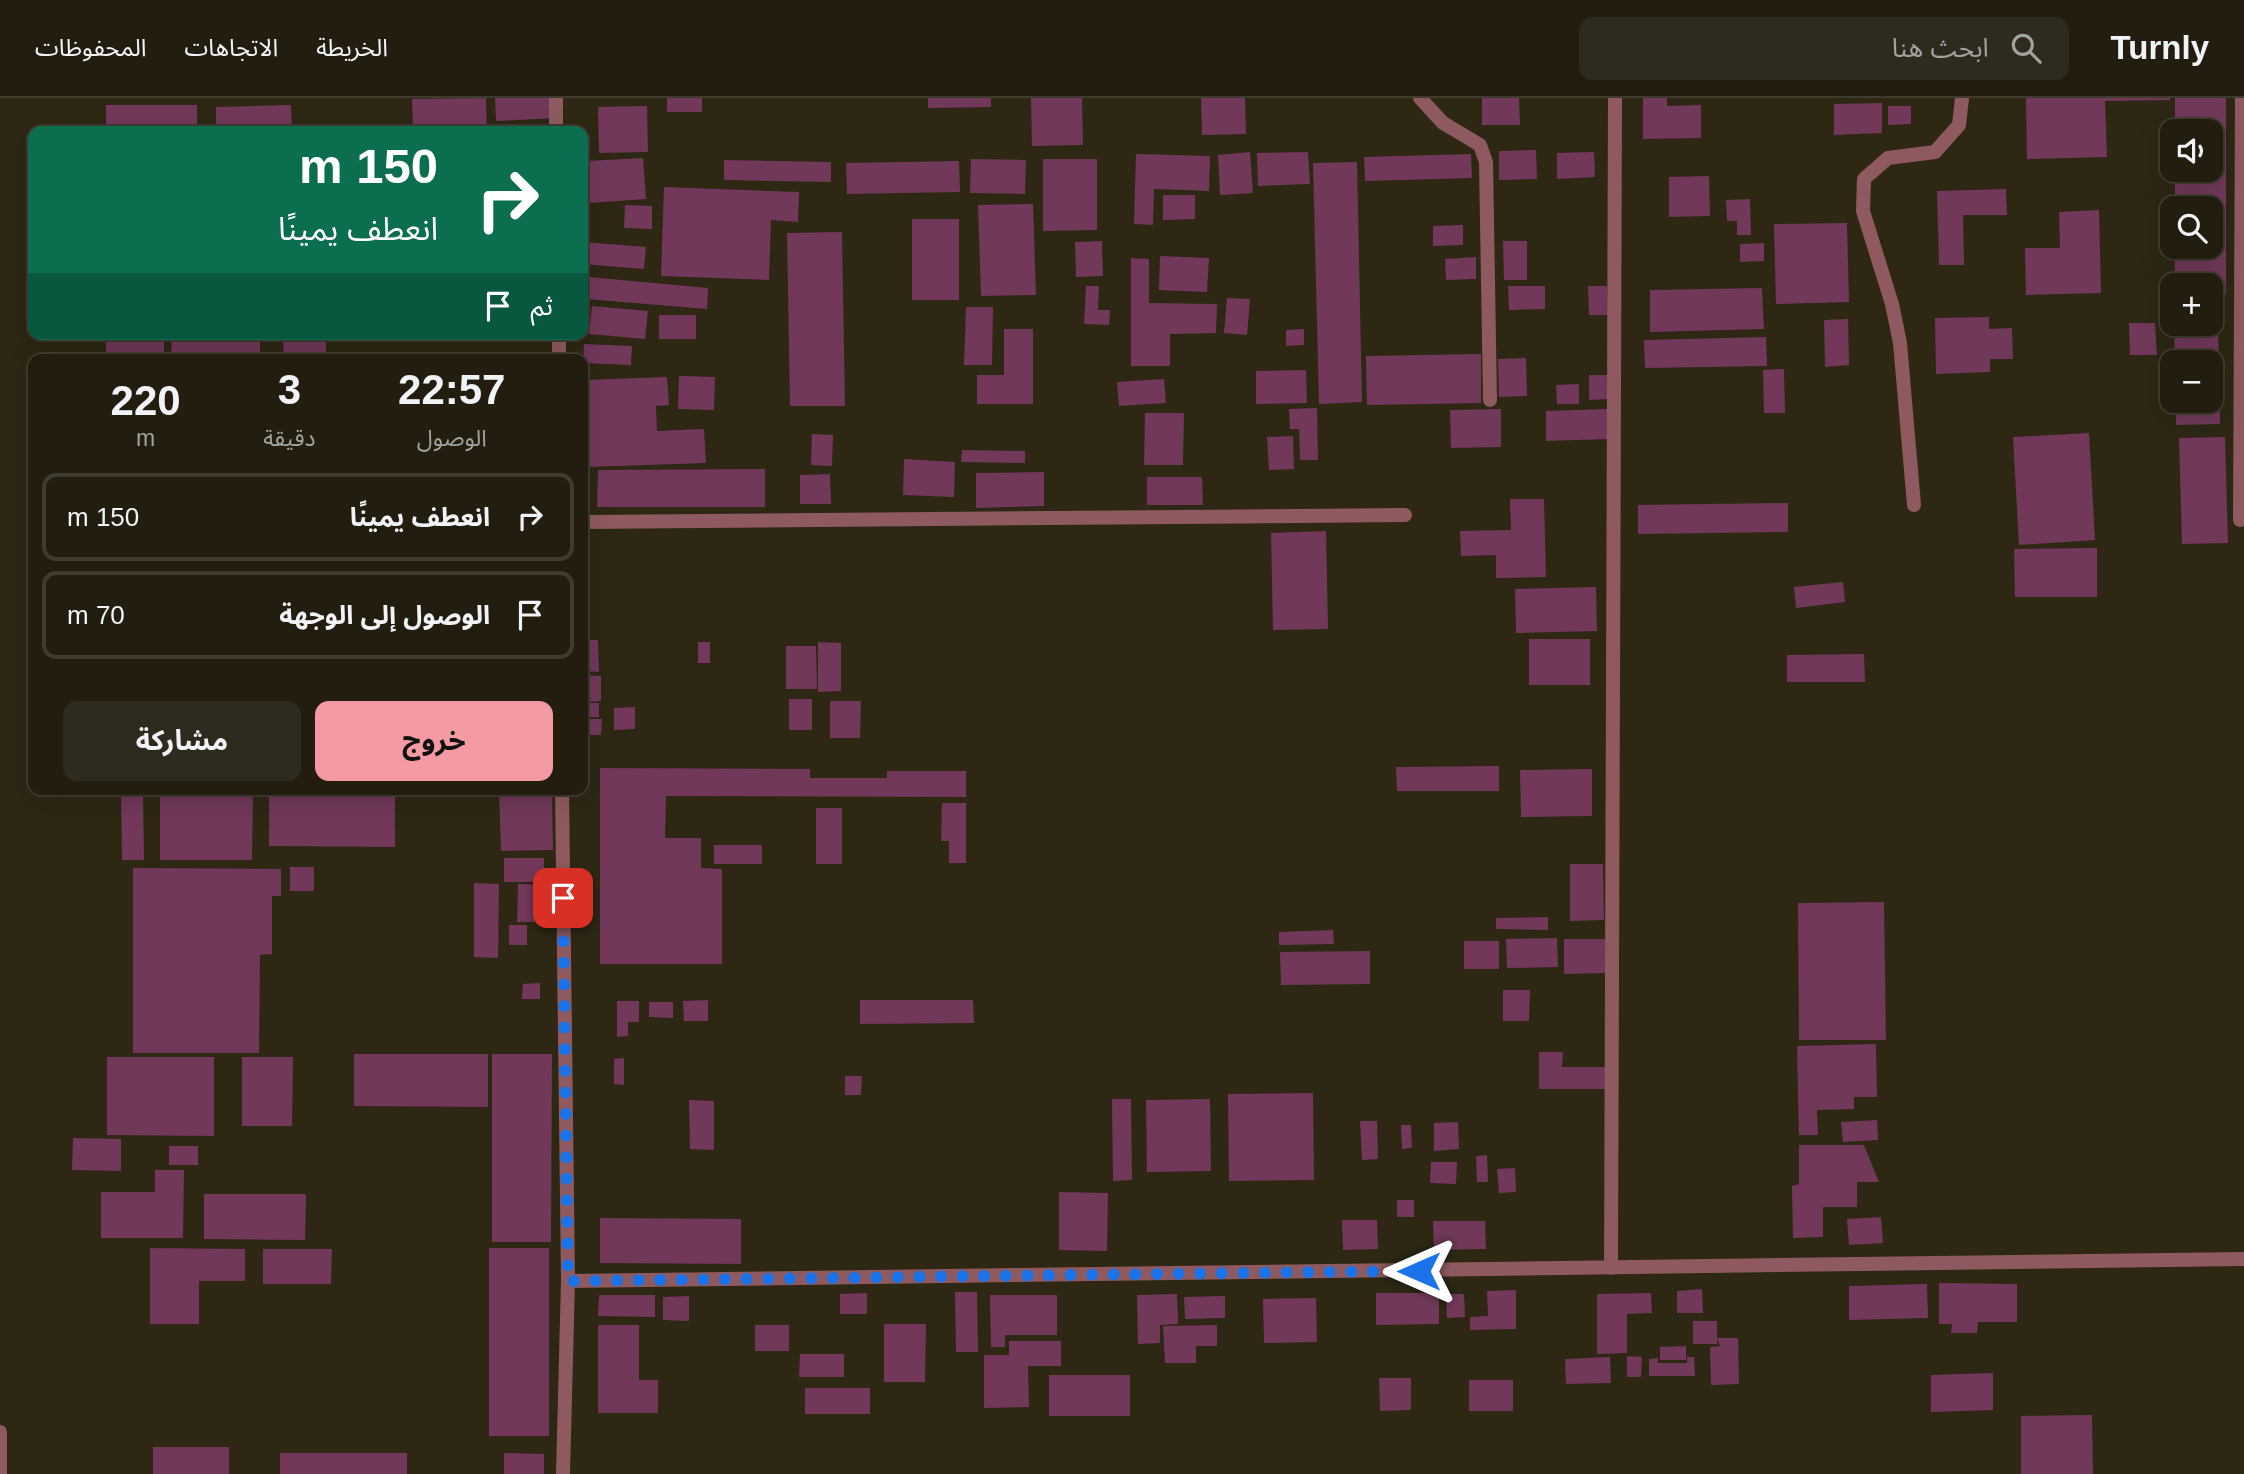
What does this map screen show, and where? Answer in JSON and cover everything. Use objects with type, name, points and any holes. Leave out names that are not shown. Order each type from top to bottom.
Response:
[{"type":"street","points":[[556,98],[556,126]]},
{"type":"street","points":[[1420,98],[1443,123],[1480,145],[1486,162],[1490,400]]},
{"type":"street","points":[[1611,1269],[1615,98]]},
{"type":"street","points":[[1914,505],[1900,343],[1892,304],[1863,211],[1864,179],[1888,158],[1935,152],[1959,125],[1962,98]]},
{"type":"street","points":[[2240,520],[2242,98]]},
{"type":"street","points":[[588,522],[1405,515]]},
{"type":"street","points":[[562,795],[568,1281],[563,1474]]},
{"type":"street","points":[[568,1281],[2244,1259]]},
{"type":"street","points":[[0,1432],[0,1474]]},
{"type":"building","points":[[486,98],[487,126],[413,126],[412,99]]},
{"type":"building","points":[[495,98],[554,98],[556,118],[496,121]]},
{"type":"building","points":[[667,98],[702,98],[702,112],[667,112]]},
{"type":"building","points":[[928,98],[991,98],[991,107],[928,108]]},
{"type":"building","points":[[1031,98],[1082,98],[1083,145],[1032,146]]},
{"type":"building","points":[[1201,98],[1245,98],[1246,134],[1202,135]]},
{"type":"building","points":[[1482,98],[1519,98],[1520,125],[1482,125]]},
{"type":"building","points":[[1643,98],[1667,98],[1667,106],[1701,105],[1701,138],[1643,139]]},
{"type":"building","points":[[2026,98],[2170,100],[2105,101],[2107,157],[2027,159]]},
{"type":"building","points":[[2175,98],[2226,98],[2226,294],[2223,294],[2223,273],[2175,273],[2175,259],[2223,259],[2223,196],[2175,196],[2175,182],[2223,182],[2223,119],[2175,119]]},
{"type":"building","points":[[1882,103],[1882,133],[1834,135],[1834,104]]},
{"type":"building","points":[[106,105],[197,105],[197,126],[106,126]]},
{"type":"building","points":[[291,105],[292,126],[216,126],[216,107]]},
{"type":"building","points":[[647,106],[648,152],[599,153],[598,107]]},
{"type":"building","points":[[1888,106],[1911,106],[1911,124],[1888,125]]},
{"type":"building","points":[[1536,150],[1537,179],[1499,180],[1499,151]]},
{"type":"building","points":[[1250,152],[1253,193],[1220,195],[1218,155]]},
{"type":"building","points":[[1308,152],[1310,184],[1258,186],[1257,153]]},
{"type":"building","points":[[1594,152],[1595,177],[1557,179],[1557,153]]},
{"type":"building","points":[[1136,154],[1210,156],[1209,191],[1154,189],[1153,225],[1134,224]]},
{"type":"building","points":[[1471,154],[1472,178],[1365,181],[1364,157]]},
{"type":"building","points":[[643,158],[646,199],[589,203],[588,161]]},
{"type":"building","points":[[971,159],[1026,160],[1025,194],[970,193]]},
{"type":"building","points":[[1043,159],[1097,159],[1097,230],[1043,231]]},
{"type":"building","points":[[724,160],[831,162],[831,182],[724,180]]},
{"type":"building","points":[[959,161],[960,192],[847,194],[846,163]]},
{"type":"building","points":[[1357,162],[1362,402],[1319,404],[1313,163]]},
{"type":"building","points":[[1709,176],[1710,216],[1669,217],[1669,177]]},
{"type":"building","points":[[664,187],[799,192],[798,222],[771,220],[769,280],[661,276]]},
{"type":"building","points":[[2006,189],[2007,215],[1963,215],[1964,265],[1939,265],[1937,191]]},
{"type":"building","points":[[1163,195],[1195,195],[1195,219],[1163,220]]},
{"type":"building","points":[[1750,199],[1751,235],[1737,235],[1737,221],[1727,221],[1726,200]]},
{"type":"building","points":[[1033,204],[1036,295],[981,296],[978,205]]},
{"type":"building","points":[[625,205],[652,206],[652,229],[624,228]]},
{"type":"building","points":[[2099,210],[2101,293],[2026,295],[2025,248],[2060,248],[2059,212]]},
{"type":"building","points":[[912,219],[959,219],[959,300],[912,300]]},
{"type":"building","points":[[1847,223],[1849,302],[1776,304],[1774,224]]},
{"type":"building","points":[[1463,225],[1463,245],[1433,246],[1433,226]]},
{"type":"building","points":[[842,232],[845,406],[790,406],[787,233]]},
{"type":"building","points":[[1102,241],[1103,276],[1076,277],[1075,242]]},
{"type":"building","points":[[1503,241],[1527,241],[1527,280],[1504,280]]},
{"type":"building","points":[[588,242],[646,247],[644,269],[588,264]]},
{"type":"building","points":[[1764,243],[1764,261],[1740,262],[1740,244]]},
{"type":"building","points":[[1160,256],[1209,258],[1207,292],[1159,290]]},
{"type":"building","points":[[1476,257],[1476,279],[1446,280],[1445,259]]},
{"type":"building","points":[[1131,258],[1149,259],[1149,303],[1217,304],[1216,333],[1170,334],[1170,366],[1131,366]]},
{"type":"building","points":[[589,277],[708,288],[707,309],[588,299]]},
{"type":"building","points":[[1086,286],[1099,286],[1098,310],[1110,310],[1109,325],[1084,324]]},
{"type":"building","points":[[1508,286],[1545,286],[1545,309],[1509,310]]},
{"type":"building","points":[[1588,286],[1607,286],[1608,315],[1589,315]]},
{"type":"building","points":[[1762,288],[1764,329],[1650,332],[1650,290]]},
{"type":"building","points":[[1227,298],[1250,299],[1247,335],[1224,333]]},
{"type":"building","points":[[592,306],[648,311],[645,339],[589,334]]},
{"type":"building","points":[[966,307],[993,307],[992,365],[964,365]]},
{"type":"building","points":[[659,315],[696,315],[696,339],[659,339]]},
{"type":"building","points":[[1989,317],[1989,329],[2012,328],[2013,359],[1990,359],[1990,372],[1936,374],[1935,318]]},
{"type":"building","points":[[1848,319],[1849,365],[1825,367],[1824,320]]},
{"type":"building","points":[[2129,323],[2155,323],[2157,355],[2130,355]]},
{"type":"building","points":[[1004,329],[1033,329],[1033,404],[977,404],[977,375],[1004,375]]},
{"type":"building","points":[[1304,329],[1304,345],[1286,346],[1286,330]]},
{"type":"building","points":[[2174,336],[2218,336],[2219,350],[2175,350]]},
{"type":"building","points":[[1766,337],[1767,366],[1645,368],[1644,340]]},
{"type":"building","points":[[106,340],[164,340],[164,354],[106,354]]},
{"type":"building","points":[[172,340],[260,340],[260,354],[171,354]]},
{"type":"building","points":[[283,340],[326,340],[326,354],[284,354]]},
{"type":"building","points":[[584,344],[632,346],[631,365],[588,363],[588,354],[583,354]]},
{"type":"building","points":[[1481,354],[1481,403],[1367,405],[1366,356]]},
{"type":"building","points":[[1526,358],[1527,396],[1499,397],[1498,359]]},
{"type":"building","points":[[1784,369],[1785,413],[1764,413],[1763,370]]},
{"type":"building","points":[[1306,370],[1307,403],[1256,404],[1256,371]]},
{"type":"building","points":[[1589,375],[1607,375],[1608,399],[1589,400]]},
{"type":"building","points":[[679,376],[715,377],[714,410],[678,409]]},
{"type":"building","points":[[667,377],[669,405],[656,406],[657,431],[704,429],[706,463],[588,467],[588,380]]},
{"type":"building","points":[[1164,379],[1166,403],[1119,406],[1117,382]]},
{"type":"building","points":[[1579,384],[1579,404],[1557,404],[1556,385]]},
{"type":"building","points":[[1317,408],[1318,460],[1300,460],[1299,429],[1290,429],[1289,409]]},
{"type":"building","points":[[1501,409],[1501,447],[1451,448],[1450,410]]},
{"type":"building","points":[[1608,409],[1609,439],[1546,441],[1546,411]]},
{"type":"building","points":[[1145,413],[1184,413],[1183,465],[1144,465]]},
{"type":"building","points":[[2176,413],[2220,413],[2220,424],[2176,425]]},
{"type":"building","points":[[2089,433],[2095,540],[2019,545],[2013,437]]},
{"type":"building","points":[[812,434],[833,435],[832,466],[811,465]]},
{"type":"building","points":[[1293,436],[1294,469],[1269,470],[1267,437]]},
{"type":"building","points":[[2225,437],[2228,543],[2182,544],[2179,438]]},
{"type":"building","points":[[962,450],[1025,451],[1025,463],[961,462]]},
{"type":"building","points":[[904,459],[955,462],[954,497],[903,495]]},
{"type":"building","points":[[765,469],[765,507],[597,507],[598,470]]},
{"type":"building","points":[[1044,472],[1044,506],[976,508],[976,473]]},
{"type":"building","points":[[830,474],[831,504],[800,504],[800,475]]},
{"type":"building","points":[[1147,477],[1202,477],[1203,505],[1147,505]]},
{"type":"building","points":[[1510,499],[1544,499],[1546,577],[1496,578],[1496,555],[1461,556],[1460,531],[1511,530]]},
{"type":"building","points":[[1788,503],[1788,532],[1638,534],[1638,505]]},
{"type":"building","points":[[1326,531],[1328,629],[1273,630],[1271,533]]},
{"type":"building","points":[[2097,548],[2097,597],[2015,597],[2014,549]]},
{"type":"building","points":[[1843,582],[1845,602],[1796,608],[1794,587]]},
{"type":"building","points":[[1596,587],[1597,631],[1516,633],[1515,589]]},
{"type":"building","points":[[1529,639],[1590,639],[1590,685],[1529,685]]},
{"type":"building","points":[[588,640],[598,640],[599,672],[588,671]]},
{"type":"building","points":[[698,642],[710,642],[710,663],[698,663]]},
{"type":"building","points":[[818,642],[841,643],[841,691],[818,692]]},
{"type":"building","points":[[786,646],[816,646],[817,689],[786,689]]},
{"type":"building","points":[[1864,654],[1865,682],[1787,682],[1787,655]]},
{"type":"building","points":[[588,675],[601,676],[601,701],[588,702]]},
{"type":"building","points":[[789,699],[812,699],[812,730],[789,730]]},
{"type":"building","points":[[830,701],[861,701],[860,738],[830,738]]},
{"type":"building","points":[[588,703],[599,703],[599,717],[588,717]]},
{"type":"building","points":[[635,707],[635,729],[614,730],[614,708]]},
{"type":"building","points":[[588,719],[602,719],[601,735],[588,735]]},
{"type":"building","points":[[1499,766],[1499,791],[1397,791],[1396,767]]},
{"type":"building","points":[[600,768],[810,769],[810,778],[887,778],[887,771],[966,771],[966,797],[666,796],[665,838],[701,838],[701,868],[722,869],[722,964],[600,964]]},
{"type":"building","points":[[1592,769],[1592,816],[1521,817],[1520,770]]},
{"type":"building","points":[[121,795],[143,795],[144,860],[122,860]]},
{"type":"building","points":[[160,795],[253,795],[252,860],[160,860]]},
{"type":"building","points":[[269,795],[395,795],[395,847],[269,846]]},
{"type":"building","points":[[499,795],[552,795],[553,850],[501,851]]},
{"type":"building","points":[[942,803],[966,803],[966,863],[949,863],[949,841],[941,841]]},
{"type":"building","points":[[816,808],[842,808],[842,864],[816,864]]},
{"type":"building","points":[[714,845],[762,845],[762,864],[714,864]]},
{"type":"building","points":[[504,858],[544,858],[544,882],[504,882]]},
{"type":"building","points":[[1570,864],[1603,864],[1604,920],[1570,921]]},
{"type":"building","points":[[290,867],[314,867],[314,891],[290,891]]},
{"type":"building","points":[[133,868],[281,869],[281,896],[272,896],[272,954],[260,955],[259,1053],[133,1053]]},
{"type":"building","points":[[474,883],[499,884],[498,958],[474,957]]},
{"type":"building","points":[[518,884],[547,885],[547,922],[517,922]]},
{"type":"building","points":[[1884,902],[1886,1040],[1799,1040],[1798,903]]},
{"type":"building","points":[[1548,917],[1548,930],[1496,929],[1496,918]]},
{"type":"building","points":[[509,925],[527,925],[527,945],[509,945]]},
{"type":"building","points":[[1333,930],[1334,944],[1279,945],[1279,932]]},
{"type":"building","points":[[1557,938],[1558,967],[1507,968],[1506,939]]},
{"type":"building","points":[[1564,939],[1605,939],[1605,973],[1564,974]]},
{"type":"building","points":[[1464,941],[1499,941],[1499,969],[1464,969]]},
{"type":"building","points":[[1370,951],[1370,984],[1281,985],[1280,952]]},
{"type":"building","points":[[540,983],[540,999],[522,999],[523,984]]},
{"type":"building","points":[[1503,990],[1530,990],[1529,1021],[1503,1021]]},
{"type":"building","points":[[708,1000],[708,1021],[684,1021],[683,1001]]},
{"type":"building","points":[[860,1000],[973,1000],[974,1023],[860,1024]]},
{"type":"building","points":[[617,1001],[639,1001],[639,1022],[628,1022],[628,1036],[617,1037]]},
{"type":"building","points":[[649,1002],[673,1002],[673,1018],[649,1017]]},
{"type":"building","points":[[1876,1044],[1877,1097],[1854,1097],[1854,1109],[1817,1110],[1818,1135],[1799,1135],[1797,1046]]},
{"type":"building","points":[[1539,1052],[1563,1052],[1562,1067],[1606,1067],[1606,1089],[1539,1089]]},
{"type":"building","points":[[354,1054],[488,1054],[488,1107],[354,1106]]},
{"type":"building","points":[[492,1054],[552,1054],[551,1242],[492,1242]]},
{"type":"building","points":[[107,1057],[214,1057],[214,1136],[107,1135]]},
{"type":"building","points":[[242,1057],[293,1057],[292,1126],[242,1126]]},
{"type":"building","points":[[624,1058],[624,1085],[614,1084],[614,1059]]},
{"type":"building","points":[[845,1076],[862,1076],[861,1095],[845,1095]]},
{"type":"building","points":[[1313,1093],[1314,1180],[1229,1181],[1228,1094]]},
{"type":"building","points":[[1112,1099],[1131,1099],[1132,1180],[1113,1181]]},
{"type":"building","points":[[1210,1099],[1211,1171],[1147,1172],[1146,1100]]},
{"type":"building","points":[[689,1100],[714,1101],[714,1150],[690,1149]]},
{"type":"building","points":[[1877,1120],[1878,1140],[1843,1142],[1841,1122]]},
{"type":"building","points":[[1360,1121],[1377,1121],[1378,1159],[1362,1160]]},
{"type":"building","points":[[1458,1122],[1459,1149],[1434,1151],[1434,1123]]},
{"type":"building","points":[[1401,1125],[1411,1125],[1412,1148],[1402,1149]]},
{"type":"building","points":[[73,1138],[121,1139],[121,1171],[72,1170]]},
{"type":"building","points":[[1799,1145],[1864,1145],[1879,1182],[1857,1182],[1857,1207],[1823,1207],[1823,1237],[1793,1238],[1792,1186],[1799,1184]]},
{"type":"building","points":[[169,1146],[198,1146],[198,1165],[169,1165]]},
{"type":"building","points":[[1487,1155],[1488,1182],[1477,1182],[1476,1156]]},
{"type":"building","points":[[1431,1162],[1457,1162],[1456,1184],[1430,1183]]},
{"type":"building","points":[[1515,1168],[1516,1192],[1499,1193],[1497,1169]]},
{"type":"building","points":[[155,1170],[184,1170],[183,1238],[101,1238],[101,1192],[155,1192]]},
{"type":"building","points":[[1059,1192],[1108,1193],[1107,1251],[1059,1250]]},
{"type":"building","points":[[204,1194],[306,1194],[305,1240],[204,1239]]},
{"type":"building","points":[[1397,1200],[1414,1200],[1414,1217],[1397,1217]]},
{"type":"building","points":[[1881,1217],[1883,1243],[1849,1245],[1847,1219]]},
{"type":"building","points":[[600,1218],[741,1219],[741,1264],[600,1263]]},
{"type":"building","points":[[1342,1220],[1377,1220],[1378,1249],[1343,1250]]},
{"type":"building","points":[[1433,1221],[1485,1221],[1486,1249],[1434,1250]]},
{"type":"building","points":[[150,1248],[245,1249],[245,1281],[199,1281],[199,1324],[150,1324]]},
{"type":"building","points":[[489,1248],[549,1248],[549,1436],[489,1436]]},
{"type":"building","points":[[263,1249],[332,1249],[331,1284],[263,1284]]},
{"type":"building","points":[[1939,1283],[2017,1284],[2017,1322],[1978,1322],[1977,1333],[1951,1333],[1952,1324],[1939,1324]]},
{"type":"building","points":[[1927,1284],[1928,1318],[1849,1320],[1849,1286]]},
{"type":"building","points":[[1702,1289],[1703,1313],[1677,1313],[1677,1291]]},
{"type":"building","points":[[1516,1290],[1516,1329],[1470,1330],[1470,1317],[1488,1316],[1487,1291]]},
{"type":"building","points":[[955,1292],[977,1292],[978,1352],[956,1352]]},
{"type":"building","points":[[867,1293],[867,1314],[840,1314],[840,1294]]},
{"type":"building","points":[[1376,1293],[1439,1293],[1439,1324],[1376,1325]]},
{"type":"building","points":[[1651,1293],[1652,1313],[1627,1314],[1627,1353],[1597,1354],[1597,1294]]},
{"type":"building","points":[[1177,1294],[1178,1324],[1160,1325],[1160,1343],[1138,1344],[1137,1295]]},
{"type":"building","points":[[1446,1294],[1464,1294],[1465,1317],[1447,1318]]},
{"type":"building","points":[[599,1295],[655,1295],[655,1317],[598,1316]]},
{"type":"building","points":[[990,1295],[1057,1295],[1057,1335],[1005,1335],[1005,1347],[991,1347]]},
{"type":"building","points":[[689,1296],[689,1321],[663,1320],[663,1297]]},
{"type":"building","points":[[1225,1296],[1225,1318],[1185,1319],[1184,1297]]},
{"type":"building","points":[[1316,1298],[1317,1342],[1264,1343],[1263,1299]]},
{"type":"building","points":[[1693,1321],[1717,1321],[1717,1344],[1693,1344]]},
{"type":"building","points":[[884,1324],[926,1324],[925,1382],[884,1382]]},
{"type":"building","points":[[598,1325],[639,1325],[639,1380],[658,1380],[658,1413],[598,1413]]},
{"type":"building","points":[[755,1325],[789,1325],[789,1351],[755,1351]]},
{"type":"building","points":[[1217,1325],[1217,1346],[1196,1346],[1196,1363],[1165,1363],[1163,1326]]},
{"type":"building","points":[[1717,1338],[1738,1338],[1739,1384],[1711,1385],[1710,1347],[1720,1346]]},
{"type":"building","points":[[1009,1341],[1061,1341],[1061,1366],[1028,1366],[1029,1407],[984,1408],[984,1355],[1009,1355]]},
{"type":"building","points":[[1686,1346],[1686,1360],[1660,1360],[1660,1347]]},
{"type":"building","points":[[800,1354],[844,1354],[844,1377],[799,1377]]},
{"type":"building","points":[[1627,1356],[1642,1357],[1641,1377],[1627,1377]]},
{"type":"building","points":[[1610,1357],[1611,1383],[1566,1384],[1565,1359]]},
{"type":"building","points":[[1687,1357],[1694,1357],[1695,1376],[1649,1376],[1649,1359],[1658,1358],[1658,1363],[1687,1363]]},
{"type":"building","points":[[1993,1373],[1993,1410],[1931,1412],[1931,1375]]},
{"type":"building","points":[[1049,1375],[1130,1375],[1130,1416],[1049,1416]]},
{"type":"building","points":[[1379,1378],[1411,1378],[1411,1410],[1380,1411]]},
{"type":"building","points":[[1469,1380],[1513,1380],[1513,1411],[1469,1411]]},
{"type":"building","points":[[805,1388],[870,1388],[870,1414],[805,1414]]},
{"type":"building","points":[[2092,1415],[2093,1474],[2021,1474],[2021,1416]]},
{"type":"building","points":[[153,1447],[229,1447],[229,1474],[153,1474]]},
{"type":"building","points":[[280,1453],[407,1453],[407,1474],[280,1474]]},
{"type":"building","points":[[504,1453],[544,1454],[544,1474],[504,1474]]},
{"type":"route","points":[[563,898],[568,1281],[1419,1271]]}]
